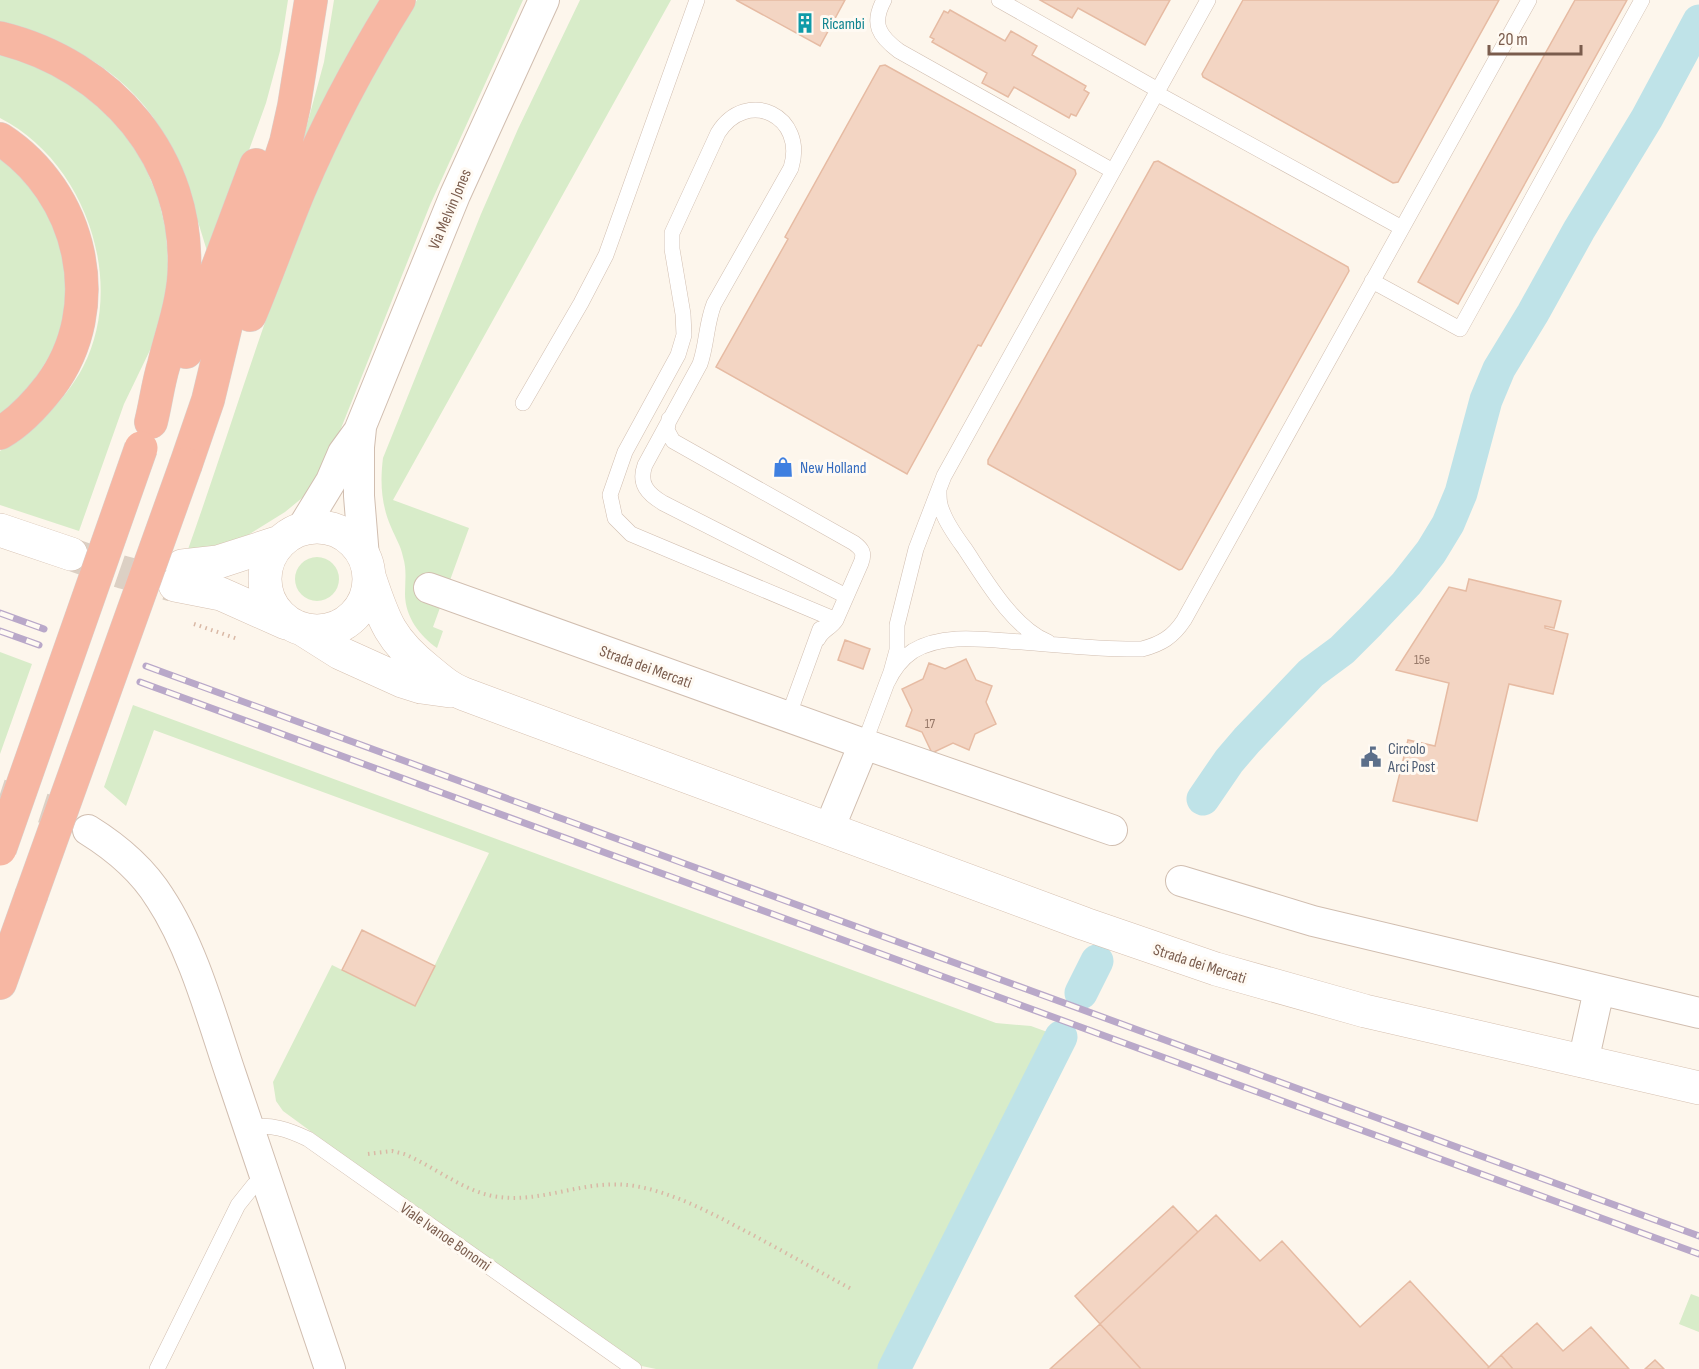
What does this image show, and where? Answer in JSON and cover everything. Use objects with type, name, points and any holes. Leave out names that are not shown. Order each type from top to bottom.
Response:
[{"type":"highway","points":[[0,983],[208,400],[228,317],[286,142],[311,0]]},
{"type":"highway","points":[[208,400],[247,323],[282,232],[318,149],[363,62],[399,0]]},
{"type":"highway","points":[[0,38],[45,52],[77,69],[102,88],[136,123],[159,159],[167,178],[179,218],[184,273],[179,308],[146,435]]},
{"type":"highway","points":[[0,849],[146,435],[163,393],[188,348],[266,139],[301,55]]},
{"type":"highway","points":[[0,139],[21,155],[54,192],[63,208],[78,249],[83,282],[81,313],[65,363],[33,406],[19,420],[0,433]]},
{"type":"street","name":"Via Melvin Jones","points":[[290,536],[331,481],[343,453],[356,437],[363,423],[455,195],[544,0]]},
{"type":"street","name":"Via Melvin Jones","points":[[363,423],[359,439],[359,496],[367,566]]},
{"type":"street","name":"Strada dei Mercati","points":[[367,566],[366,596],[357,613],[350,620],[332,629],[312,631],[178,576],[313,527],[337,531],[357,546],[367,566],[386,621],[403,648],[442,682],[464,694],[1085,924],[1216,969],[1365,1011],[1699,1088]]},
{"type":"street","points":[[0,530],[71,554]]},
{"type":"street","name":"Strada dei Mercati","points":[[290,536],[267,563],[265,588],[275,611],[340,653],[402,681],[421,687],[464,694]]},
{"type":"street","name":"Strada dei Mercati","points":[[429,588],[1112,830]]},
{"type":"street","points":[[828,829],[864,744]]},
{"type":"street","points":[[88,830],[132,863],[153,888],[181,939],[207,1005],[330,1369]]},
{"type":"street","points":[[1181,881],[1313,921],[1699,1013]]},
{"type":"street","points":[[1583,1062],[1599,990]]},
{"type":"lane","points":[[523,403],[606,255],[697,0]]},
{"type":"lane","points":[[884,0],[876,19],[886,40],[899,51],[1113,171]]},
{"type":"lane","points":[[999,0],[1402,228]]},
{"type":"lane","points":[[864,744],[897,650],[897,625],[915,549],[944,476],[1208,0]]},
{"type":"lane","points":[[887,683],[896,667],[908,655],[927,645],[939,642],[979,640],[1142,649],[1163,642],[1179,628],[1528,0]]},
{"type":"lane","points":[[1372,281],[1460,329],[1642,0]]},
{"type":"lane","points":[[836,620],[631,534],[615,518],[610,503],[611,488],[625,452],[678,355],[684,335],[683,314],[671,242],[676,225],[724,123],[734,115],[746,110],[771,113],[782,120],[790,130],[795,156],[791,168],[714,304],[709,317],[700,364],[642,472],[643,484],[650,494],[663,503],[846,596]]},
{"type":"lane","points":[[669,419],[667,433],[673,441],[860,547],[863,552],[863,559],[836,620],[832,626],[821,633],[788,717]]},
{"type":"lane","points":[[944,476],[939,490],[942,513],[977,568],[1012,614],[1028,630],[1046,641],[1065,645]]},
{"type":"lane","points":[[809,609],[820,621],[819,639]]},
{"type":"lane","name":"Viale Ivanoe Bonomi","points":[[249,1128],[263,1126],[285,1130],[308,1139],[634,1369]]},
{"type":"lane","points":[[157,1369],[238,1205],[254,1185],[266,1180]]},
{"type":"path","points":[[318,1147],[334,1154],[348,1156],[381,1152],[404,1154],[475,1191],[501,1198],[530,1197],[602,1184],[636,1186],[712,1214],[853,1290]]},
{"type":"green space","points":[[0,0],[288,0],[280,51],[266,103],[211,255],[207,251],[189,194],[166,139],[153,117],[136,96],[96,63],[73,49],[25,29],[0,22]]},
{"type":"green space","points":[[334,0],[382,0],[301,147],[324,62]]},
{"type":"green space","points":[[417,0],[523,0],[430,205],[328,461],[313,489],[285,512],[248,535],[186,555],[304,217],[356,106]]},
{"type":"green space","points":[[580,0],[671,0],[393,500],[469,528],[433,627],[443,631],[437,648],[419,632],[408,610],[404,562],[383,501],[383,458],[481,214],[518,129]]},
{"type":"green space","points":[[0,55],[60,77],[99,106],[126,135],[140,155],[158,197],[166,231],[168,264],[166,294],[151,348],[124,404],[79,531],[0,505],[0,451],[47,415],[75,380],[83,367],[96,334],[101,298],[98,262],[90,227],[75,193],[55,163],[30,138],[0,118]]},
{"type":"green space","points":[[0,159],[25,180],[46,208],[61,243],[68,298],[56,345],[25,392],[0,416]]},
{"type":"green space","points":[[317,557],[326,558],[333,563],[338,570],[338,588],[333,595],[326,600],[317,601],[308,600],[301,595],[296,588],[295,579],[296,570],[301,563],[308,558]]},
{"type":"green space","points":[[0,652],[32,664],[0,754]]},
{"type":"green space","points":[[133,705],[996,1023],[1031,1026],[1050,1033],[1025,1082],[1001,1139],[882,1369],[656,1369],[637,1365],[283,1111],[276,1101],[273,1082],[332,965],[415,1006],[489,853],[154,730],[126,806],[104,787]]},
{"type":"green space","points":[[1691,1294],[1699,1297],[1699,1332],[1679,1324]]},
{"type":"building","name":"Ricambi","points":[[736,0],[845,0],[820,46]]},
{"type":"building","points":[[1040,0],[1170,0],[1145,45],[1078,8],[1072,18]]},
{"type":"building","points":[[1243,0],[1499,0],[1398,182],[1393,183],[1203,77],[1202,74]]},
{"type":"building","points":[[1575,0],[1627,0],[1458,304],[1418,282]]},
{"type":"building","points":[[950,10],[1005,41],[1011,31],[1037,46],[1032,55],[1086,86],[1084,90],[1089,93],[1076,116],[1071,114],[1069,118],[1014,87],[1008,97],[982,83],[987,73],[932,42],[934,39],[930,37],[944,11],[948,13]]},
{"type":"building","points":[[885,65],[1075,170],[1076,174],[907,474],[716,367],[788,239],[785,237],[880,66]]},
{"type":"building","points":[[1158,161],[1348,267],[1349,271],[1182,569],[1179,570],[988,464],[988,460],[1154,162]]},
{"type":"building","points":[[1469,579],[1561,601],[1554,628],[1545,626],[1545,628],[1568,634],[1553,694],[1509,684],[1477,821],[1393,801],[1408,740],[1435,746],[1449,683],[1396,670],[1449,587],[1466,591]]},
{"type":"building","points":[[845,640],[870,649],[863,669],[838,660]]},
{"type":"building","points":[[966,659],[976,680],[992,686],[986,702],[996,724],[975,734],[969,750],[953,743],[932,753],[922,732],[906,726],[912,710],[902,689],[923,679],[929,663],[945,669]]},
{"type":"building","points":[[362,930],[435,966],[415,1006],[342,970]]},
{"type":"building","points":[[1173,1206],[1198,1232],[1100,1324],[1075,1296]]},
{"type":"building","points":[[1216,1215],[1260,1261],[1282,1241],[1360,1327],[1410,1281],[1489,1367],[1487,1369],[1141,1369],[1100,1324]]},
{"type":"building","points":[[1537,1323],[1563,1351],[1591,1327],[1629,1369],[1513,1369],[1501,1355]]},
{"type":"building","points":[[1100,1324],[1141,1369],[1050,1369]]},
{"type":"building","points":[[1501,1355],[1513,1369],[1487,1369]]},
{"type":"building","points":[[1655,1360],[1664,1369],[1645,1369]]},
{"type":"waterway","points":[[1203,799],[1229,761],[1247,740],[1311,673],[1342,650],[1370,622],[1406,584],[1431,552],[1448,524],[1461,493],[1486,400],[1499,369],[1647,118],[1699,21]]},
{"type":"waterway","points":[[1081,993],[1097,961]]},
{"type":"waterway","points":[[894,1369],[1061,1037]]},
{"type":"tunnel","points":[[73,555],[122,572],[172,585]]},
{"type":"tunnel","points":[[0,794],[55,812],[81,826]]},
{"type":"railway","points":[[0,613],[44,629]]},
{"type":"railway","points":[[0,631],[39,645]]},
{"type":"railway","points":[[146,666],[1699,1236]]},
{"type":"railway","points":[[140,682],[1699,1254]]},
{"type":"place","name":"Ricambi","points":[[805,23]]},
{"type":"place","name":"New Holland","points":[[783,467]]},
{"type":"place","name":"Circolo Arci Post","points":[[1371,757]]}]
